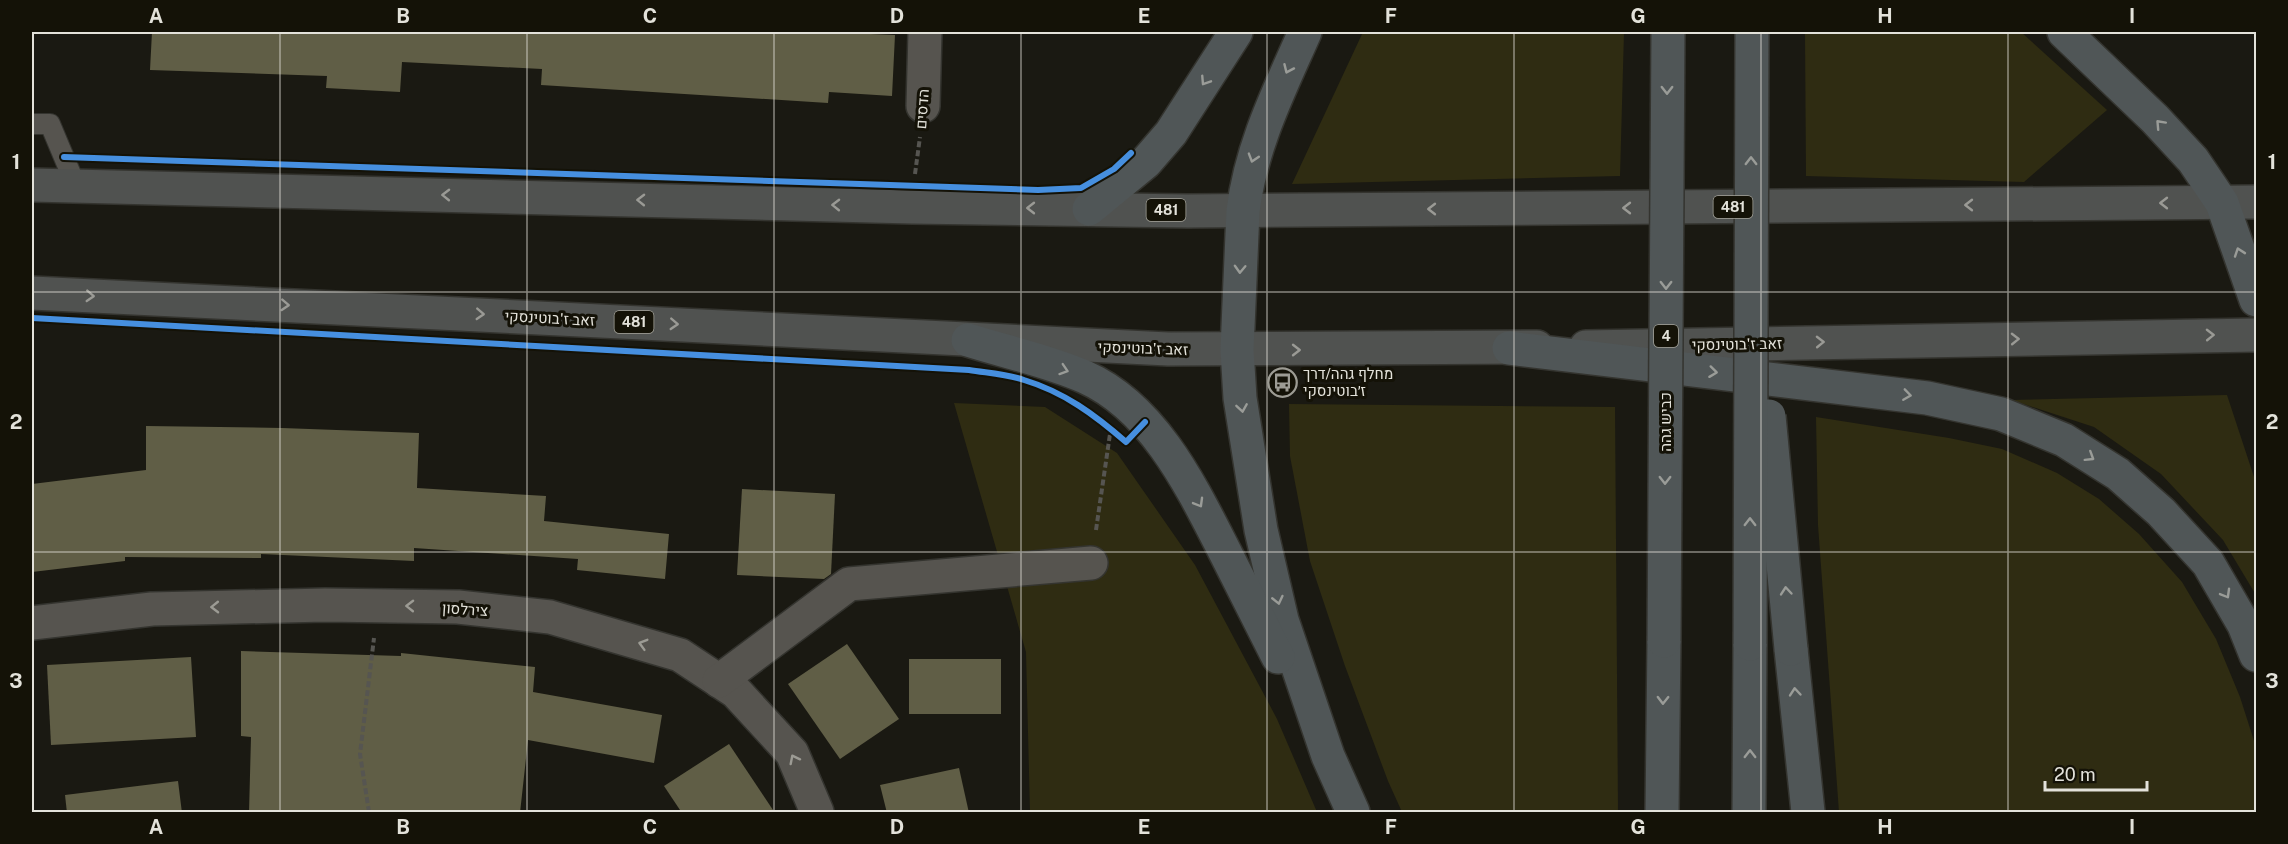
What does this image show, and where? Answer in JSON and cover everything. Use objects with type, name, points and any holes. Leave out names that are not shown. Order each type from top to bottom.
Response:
[{"type":"highway","points":[[1089,208],[1146,162],[1171,133],[1236,32]]},
{"type":"highway","points":[[1305,32],[1272,106],[1252,159],[1243,211],[1237,350],[1240,398],[1262,530],[1282,620],[1328,756]]},
{"type":"highway","name":"כביש גהה","points":[[1662,813],[1668,32]]},
{"type":"highway","points":[[1749,813],[1752,32]]},
{"type":"highway","points":[[2064,32],[2163,127],[2193,160],[2222,203],[2256,300]]},
{"type":"highway","points":[[1750,220],[1808,813]]},
{"type":"highway","points":[[968,340],[1085,377],[1113,393],[1145,422],[1176,463],[1204,512],[1328,756],[1353,813]]},
{"type":"highway","points":[[1509,348],[1856,388],[1927,398],[2001,414],[2053,436],[2118,474],[2161,512],[2208,564],[2244,625],[2256,655]]},
{"type":"main road","name":"481","points":[[32,185],[912,207],[1243,211],[2256,202]]},
{"type":"main road","name":"זאב ז'בוטינסקי","points":[[32,293],[968,340],[1237,350],[1509,348],[2256,334]]},
{"type":"street","name":"הדסים","points":[[923,106],[925,32]]},
{"type":"street","points":[[719,681],[849,584],[1091,564]]},
{"type":"street","name":"צירלסון","points":[[32,623],[152,609],[325,605],[458,607],[550,617],[680,655],[736,692],[792,753],[817,813]]},
{"type":"lane","points":[[32,124],[50,124],[76,186]]},
{"type":"path","points":[[1111,428],[1126,442],[1145,422]]},
{"type":"path","points":[[1091,564],[1111,428]]},
{"type":"path","points":[[369,813],[360,754],[378,606]]},
{"type":"shaded area","points":[[1363,32],[1624,32],[1620,176],[1292,184]]},
{"type":"shaded area","points":[[1805,32],[2021,32],[2107,110],[2024,182],[1806,176]]},
{"type":"shaded area","points":[[2227,395],[2256,483],[2256,595],[2223,540],[2161,474],[2094,427],[2011,400]]},
{"type":"shaded area","points":[[954,403],[1045,407],[1117,453],[1195,565],[1277,719],[1317,812],[1030,812],[1026,652]]},
{"type":"shaded area","points":[[1289,404],[1615,407],[1618,812],[1402,812],[1345,666],[1310,561],[1290,456]]},
{"type":"shaded area","points":[[1816,417],[1949,438],[2002,449],[2057,473],[2099,499],[2139,534],[2182,582],[2216,639],[2240,697],[2255,744],[2256,812],[1839,812],[1818,525]]},
{"type":"building","points":[[152,32],[823,32],[895,35],[892,96],[829,92],[828,103],[541,85],[542,69],[402,62],[400,92],[326,88],[327,76],[150,70]]},
{"type":"building","points":[[146,426],[419,433],[417,488],[546,496],[544,521],[669,534],[665,579],[577,570],[578,559],[414,548],[414,561],[261,554],[261,558],[125,557],[125,561],[32,572],[32,484],[146,470]]},
{"type":"building","points":[[742,489],[835,494],[831,574],[824,579],[737,575]]},
{"type":"building","points":[[847,644],[899,719],[840,759],[788,684]]},
{"type":"building","points":[[241,651],[401,656],[401,653],[535,667],[533,692],[662,715],[654,763],[528,740],[520,813],[249,813],[251,737],[241,736]]},
{"type":"building","points":[[191,657],[196,737],[51,745],[47,665]]},
{"type":"building","points":[[909,659],[1001,659],[1001,714],[909,714]]},
{"type":"building","points":[[729,744],[775,813],[682,813],[664,786]]},
{"type":"building","points":[[959,768],[969,813],[887,813],[880,785]]},
{"type":"building","points":[[178,781],[182,813],[67,813],[65,795]]},
{"type":"cycle path","points":[[64,157],[1038,190],[1081,188],[1114,169],[1131,153]]},
{"type":"cycle path","points":[[32,318],[969,370],[1004,375],[1039,385],[1091,414],[1126,442],[1145,422]]},
{"type":"place","name":"מחלף גהה/דרך ז׳בוטינסקי","points":[[1282,382]]}]
